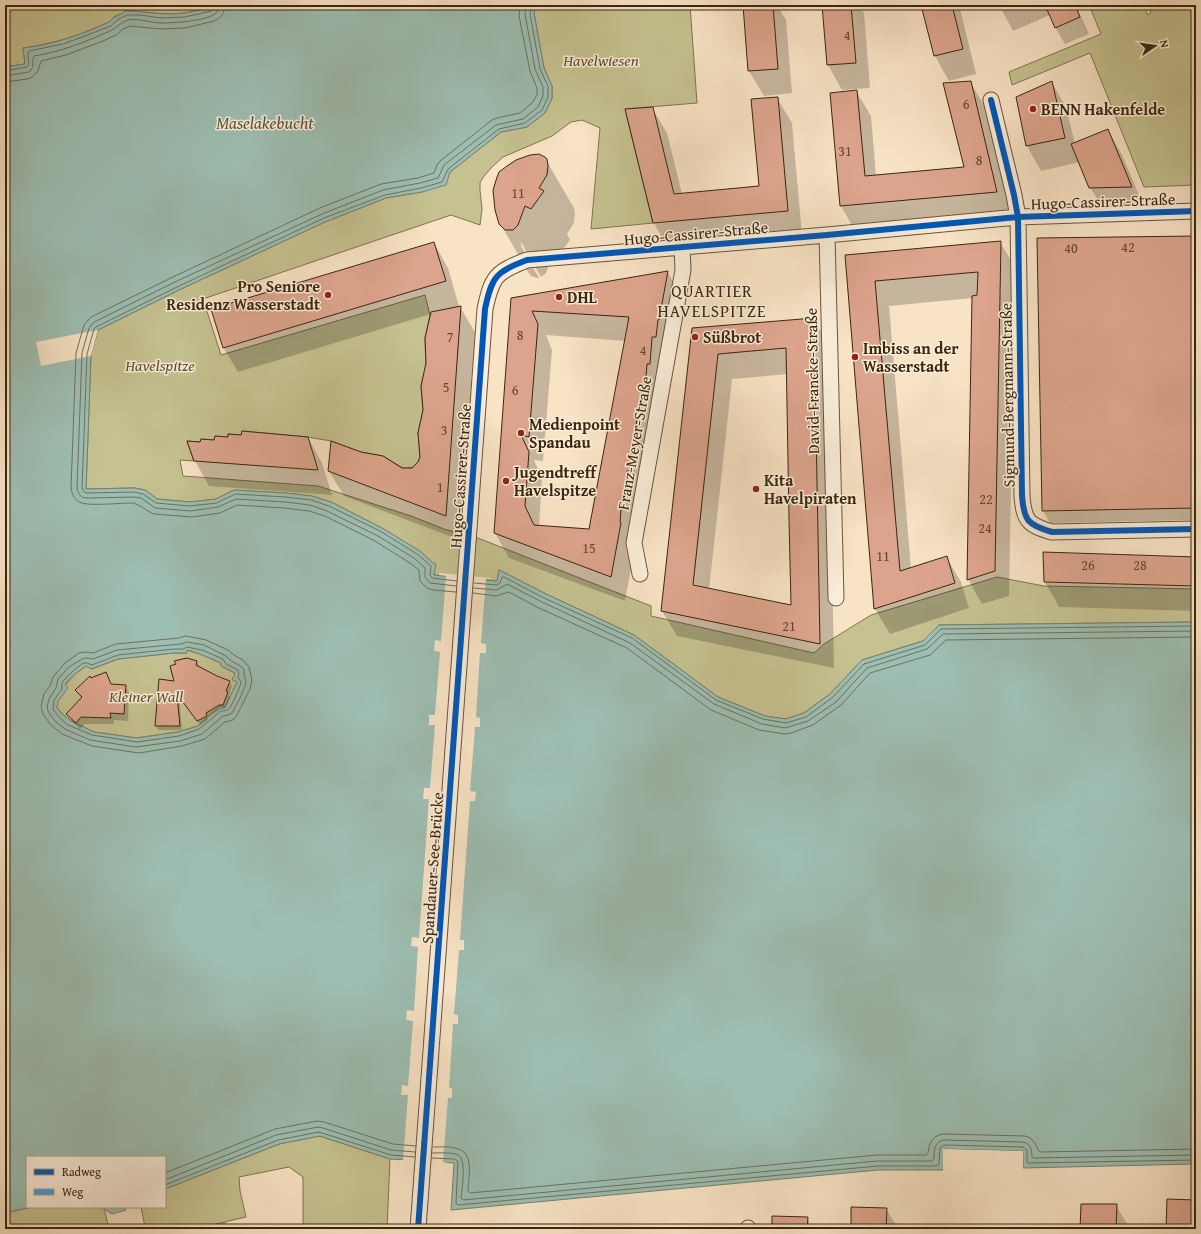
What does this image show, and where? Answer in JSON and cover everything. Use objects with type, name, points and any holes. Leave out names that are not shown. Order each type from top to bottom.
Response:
[{"type":"street","name":"Sigmund-Bergmann-Straße","points":[[991,100],[1018,217],[1022,496],[1023,507],[1027,519],[1033,526],[1052,532],[1196,529]]},
{"type":"street","name":"Hugo-Cassirer-Straße","points":[[466,569],[485,309],[488,294],[495,279],[502,271],[528,260],[827,235],[1018,217],[1196,211]]},
{"type":"street","name":"David-Francke-Straße","points":[[827,235],[836,598]]},
{"type":"street","name":"Franz-Meyer-Straße","points":[[640,574],[634,543],[683,270],[682,247]]},
{"type":"street","name":"Spandauer-See-Brücke","points":[[418,1229],[466,569]]},
{"type":"green space","points":[[5,5],[217,5],[192,12],[177,14],[125,11],[122,14],[115,16],[109,22],[81,34],[62,40],[23,48],[25,64],[5,67]]},
{"type":"green space","name":"Havelspitze","points":[[536,5],[690,5],[697,103],[625,109],[653,223],[591,229],[600,128],[582,120],[571,122],[552,136],[503,157],[493,166],[480,183],[482,209],[480,225],[451,215],[203,299],[221,355],[425,295],[430,315],[425,338],[426,366],[421,386],[423,410],[418,433],[420,457],[418,462],[413,467],[403,468],[383,456],[361,452],[331,441],[308,437],[242,431],[241,435],[228,434],[228,437],[215,436],[214,440],[201,439],[200,442],[187,441],[194,461],[180,460],[183,476],[318,486],[493,544],[651,606],[651,616],[814,653],[824,644],[871,615],[997,577],[1044,586],[1196,589],[1196,622],[939,625],[923,641],[862,660],[830,694],[804,713],[786,719],[765,716],[718,697],[634,635],[546,594],[499,570],[497,581],[434,575],[433,563],[419,551],[382,528],[331,502],[312,496],[234,490],[216,499],[190,502],[157,499],[145,490],[134,488],[86,489],[91,354],[98,330],[181,289],[325,222],[386,198],[422,192],[501,132],[527,127],[545,113],[552,98],[552,86],[544,68],[534,13]]},
{"type":"green space","points":[[1089,5],[1143,5],[1148,15],[1151,13],[1148,5],[1196,5],[1196,185],[1144,187],[1090,53],[1012,85],[1009,72],[1101,34]]},
{"type":"green space","name":"Kleiner Wall","points":[[187,650],[221,663],[221,666],[235,673],[237,682],[225,707],[221,706],[198,726],[178,732],[137,738],[94,732],[71,721],[62,714],[56,706],[67,688],[65,685],[75,674],[86,666],[92,669],[118,659],[186,653]]},
{"type":"green space","points":[[320,1136],[390,1159],[387,1229],[303,1227],[303,1177],[289,1167],[239,1177],[240,1191],[246,1217],[194,1229],[138,1229],[145,1227],[141,1208],[166,1208],[166,1189],[279,1144]]},
{"type":"green space","points":[[28,1208],[104,1208],[109,1229],[5,1229],[5,1213]]},
{"type":"water","name":"Maselakebucht","points":[[217,5],[536,5],[534,13],[544,68],[552,86],[552,98],[545,113],[527,127],[501,132],[450,172],[446,185],[422,192],[386,198],[325,222],[181,289],[98,330],[91,354],[86,489],[134,488],[145,490],[157,499],[190,502],[216,499],[234,490],[312,496],[331,502],[382,528],[420,551],[436,564],[434,575],[497,581],[499,570],[546,594],[634,635],[718,697],[765,716],[786,719],[804,713],[830,694],[862,660],[923,641],[939,625],[1196,622],[1196,1164],[1023,1168],[1023,1151],[944,1149],[943,1170],[878,1170],[451,1210],[454,1163],[390,1159],[320,1136],[279,1144],[166,1189],[166,1156],[26,1156],[26,1208],[28,1208],[5,1213],[5,67],[25,64],[23,48],[45,45],[76,35],[107,23],[125,11],[162,14],[192,12]],"holes":[[[187,650],[221,663],[221,666],[235,673],[232,680],[237,682],[225,707],[221,705],[198,726],[178,732],[137,738],[94,732],[71,721],[56,707],[58,705],[58,701],[68,688],[65,684],[86,666],[91,669],[118,659],[187,653]]]},
{"type":"water","points":[[103,1208],[125,1208],[126,1210],[112,1214]]},
{"type":"pier","points":[[98,330],[91,356],[41,366],[36,342]]},
{"type":"pier","points":[[439,573],[491,578],[486,579],[481,643],[486,644],[486,653],[480,653],[476,717],[480,718],[480,727],[475,727],[470,791],[476,792],[475,801],[470,801],[460,940],[464,940],[464,950],[459,950],[454,1014],[458,1015],[458,1024],[453,1024],[449,1088],[452,1088],[452,1098],[448,1098],[443,1162],[449,1163],[448,1165],[397,1162],[397,1160],[403,1160],[408,1095],[401,1095],[402,1085],[408,1086],[413,1021],[406,1020],[407,1010],[414,1011],[418,947],[411,946],[412,937],[419,938],[429,799],[423,799],[424,788],[430,788],[435,725],[429,725],[429,715],[435,715],[440,652],[434,651],[435,640],[441,641],[446,576],[439,575]]},
{"type":"pier","points":[[943,1149],[1023,1151],[1023,1170],[1021,1168],[1021,1153],[945,1151],[945,1170],[943,1172]]},
{"type":"building","points":[[743,5],[773,5],[778,69],[748,71]]},
{"type":"building","points":[[822,5],[851,5],[856,63],[827,65]]},
{"type":"building","points":[[921,5],[952,5],[963,49],[934,56]]},
{"type":"building","points":[[1045,5],[1075,5],[1080,17],[1055,28]]},
{"type":"building","points":[[971,81],[997,192],[840,206],[830,93],[857,90],[865,176],[964,167],[943,83]]},
{"type":"building","points":[[1052,81],[1065,138],[1026,146],[1016,97]]},
{"type":"building","points":[[778,97],[788,211],[653,223],[625,109],[653,107],[674,194],[759,186],[751,99]]},
{"type":"building","points":[[1108,129],[1132,187],[1089,188],[1071,144]]},
{"type":"building","points":[[539,154],[547,159],[548,165],[547,175],[539,188],[544,191],[531,209],[525,206],[518,225],[513,230],[505,230],[499,224],[495,210],[493,190],[499,172],[516,160],[530,155]]},
{"type":"building","points":[[1196,236],[1196,508],[1042,511],[1037,238]]},
{"type":"building","points":[[1001,241],[995,571],[967,580],[972,296],[977,295],[978,272],[875,281],[900,571],[947,556],[955,583],[874,609],[845,255]]},
{"type":"building","name":"Pro Seniore Residenz Wasserstadt","points":[[434,242],[446,281],[223,348],[211,309]]},
{"type":"building","points":[[668,271],[656,337],[652,337],[650,364],[647,364],[645,390],[642,390],[640,417],[637,417],[635,444],[632,444],[631,471],[627,471],[625,498],[622,497],[621,523],[611,577],[494,533],[511,298]],"holes":[[[532,311],[629,317],[589,529],[534,525],[525,506],[529,452],[521,435],[529,437],[538,324]]]},
{"type":"building","points":[[461,306],[446,516],[328,471],[331,441],[361,452],[383,456],[402,468],[412,468],[418,462],[420,457],[418,433],[423,410],[421,386],[426,363],[425,338],[431,312]]},
{"type":"building","points":[[814,318],[820,644],[661,611],[692,328]],"holes":[[[786,348],[791,605],[693,585],[718,354]]]},
{"type":"building","points":[[242,431],[308,437],[318,470],[194,461],[187,441],[200,442],[201,439],[214,440],[215,436],[228,437],[228,434],[241,435]]},
{"type":"building","points":[[1043,552],[1196,557],[1196,586],[1044,582]]},
{"type":"building","points":[[187,658],[197,661],[196,665],[230,681],[223,705],[219,705],[206,713],[207,716],[197,721],[177,694],[180,726],[155,726],[159,679],[174,681],[170,666],[176,664],[174,661]]},
{"type":"building","points":[[106,672],[111,684],[126,685],[124,714],[110,713],[111,718],[81,717],[76,723],[66,714],[82,697],[75,690],[90,676],[91,678]]},
{"type":"building","points":[[1167,1199],[1196,1200],[1196,1229],[1166,1229]]},
{"type":"building","points":[[1081,1204],[1117,1204],[1116,1229],[1080,1229]]},
{"type":"building","points":[[851,1207],[887,1208],[886,1229],[851,1229]]},
{"type":"building","points":[[772,1216],[808,1217],[807,1229],[772,1229]]},
{"type":"cycle path","points":[[991,100],[1018,217],[1022,496],[1026,517],[1037,527],[1052,532],[1196,529]]},
{"type":"cycle path","points":[[418,1229],[485,309],[493,282],[508,268],[527,260],[827,235],[1018,217],[1196,211]]},
{"type":"place","name":"BENN Hakenfelde","points":[[1033,109]]},
{"type":"place","name":"Pro Seniore Residenz Wasserstadt","points":[[328,295]]},
{"type":"place","name":"DHL","points":[[559,297]]},
{"type":"place","name":"Süßbrot","points":[[695,337]]},
{"type":"place","name":"Imbiss an der Wasserstadt","points":[[855,357]]},
{"type":"place","name":"Medienpoint Spandau","points":[[521,433]]},
{"type":"place","name":"Jugendtreff Havelspitze","points":[[506,481]]},
{"type":"place","name":"Kita Havelpiraten","points":[[756,489]]},
{"type":"district","name":"QUARTIER HAVELSPITZE","points":[[712,300]]},
{"type":"park label","name":"Havelwiesen","points":[[601,60]]}]
